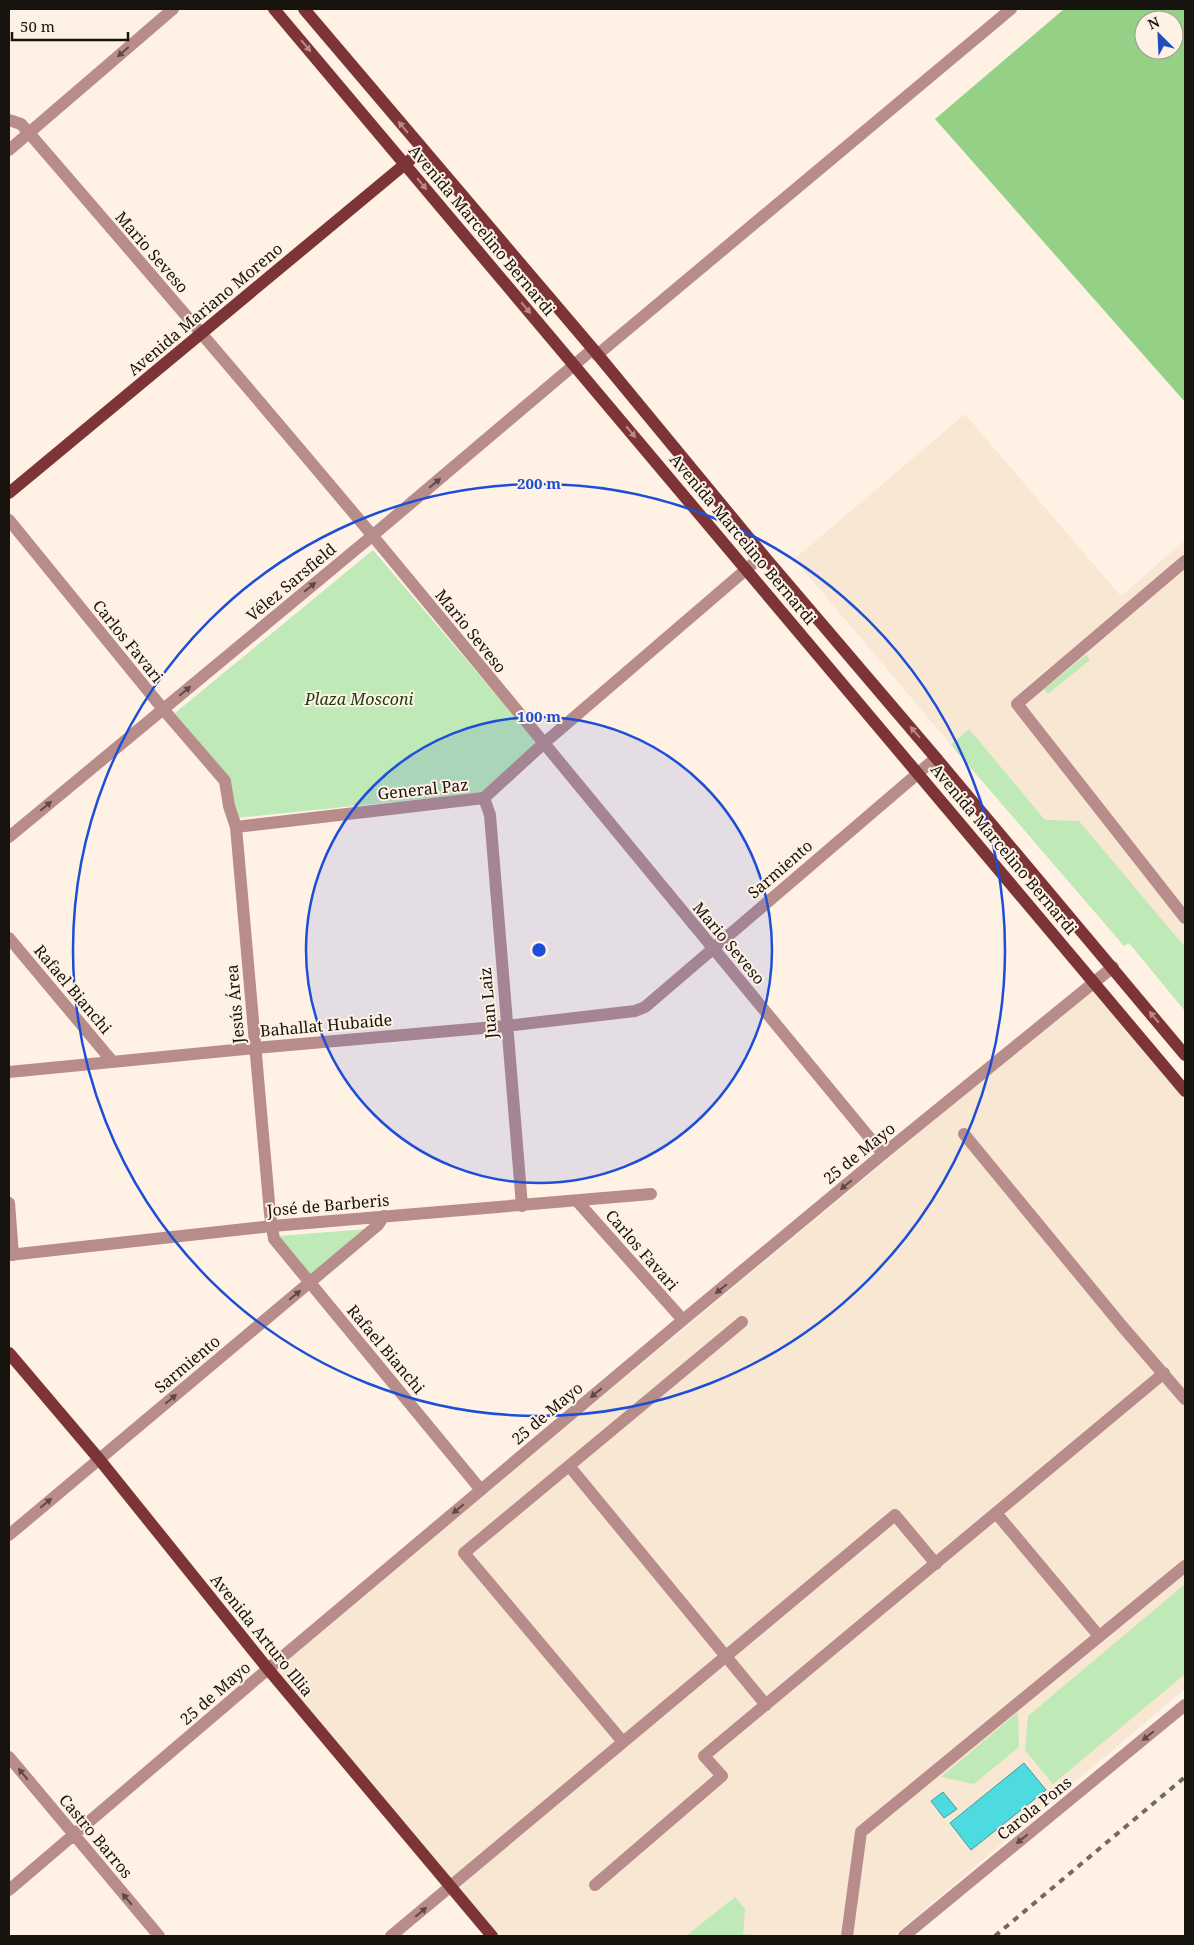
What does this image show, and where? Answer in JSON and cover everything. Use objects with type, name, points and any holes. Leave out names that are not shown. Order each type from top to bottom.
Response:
[{"type":"main road","name":"Avenida Marcelino Bernardi","points":[[274,9],[1185,1091]]},
{"type":"main road","name":"Avenida Marcelino Bernardi","points":[[304,9],[595,352],[763,555],[1113,967],[1185,1055]]},
{"type":"main road","name":"Avenida Mariano Moreno","points":[[9,493],[422,150]]},
{"type":"main road","name":"Avenida Arturo Illia","points":[[9,1353],[100,1459],[268,1669],[492,1936]]},
{"type":"street","points":[[9,150],[173,9]]},
{"type":"street","name":"Vélez Sarsfield","points":[[9,837],[575,365],[595,352],[1010,9]]},
{"type":"street","name":"Mario Seveso","points":[[9,120],[21,124],[201,333],[372,536],[883,1154]]},
{"type":"street","name":"Carlos Favari","points":[[9,520],[163,709],[225,781]]},
{"type":"street","name":"General Paz","points":[[236,827],[484,798],[763,555]]},
{"type":"street","points":[[1185,561],[1016,704],[1185,918]]},
{"type":"street","name":"Sarmiento","points":[[645,1007],[936,758]]},
{"type":"street","name":"Jesús Área","points":[[225,781],[229,806],[236,827],[272,1226]]},
{"type":"street","name":"Juan Laiz","points":[[484,798],[490,815],[522,1206]]},
{"type":"street","name":"Rafael Bianchi","points":[[9,938],[112,1061]]},
{"type":"street","name":"25 de Mayo","points":[[9,1890],[683,1320],[1113,967]]},
{"type":"street","name":"Bahallat Hubaide","points":[[9,1072],[506,1026],[628,1012],[645,1007]]},
{"type":"street","points":[[964,1134],[1122,1326],[1185,1399]]},
{"type":"street","name":"José de Barberis","points":[[11,1255],[272,1226],[651,1194]]},
{"type":"street","name":"Carlos Favari","points":[[577,1201],[683,1320]]},
{"type":"street","points":[[9,1203],[11,1255]]},
{"type":"street","name":"Sarmiento","points":[[9,1535],[378,1225],[384,1216]]},
{"type":"street","name":"Rafael Bianchi","points":[[272,1226],[277,1244],[481,1490]]},
{"type":"street","points":[[623,1742],[464,1554],[742,1322]]},
{"type":"street","points":[[595,1884],[722,1776],[704,1756],[1164,1373]]},
{"type":"street","points":[[570,1467],[766,1705]]},
{"type":"street","points":[[996,1514],[1099,1636]]},
{"type":"street","points":[[391,1936],[895,1515],[936,1564]]},
{"type":"street","points":[[847,1936],[860,1832],[1185,1566]]},
{"type":"street","name":"Carola Pons","points":[[904,1936],[1185,1705]]},
{"type":"street","name":"Castro Barros","points":[[9,1757],[159,1936]]},
{"type":"shaded area","points":[[965,414],[1121,596],[1185,540],[1185,1011],[1129,943],[1124,946],[794,559]]},
{"type":"shaded area","points":[[1097,985],[1185,1093],[1185,1689],[893,1936],[497,1936],[275,1669]]},
{"type":"green space","points":[[1064,9],[1185,9],[1185,402],[935,119]]},
{"type":"green space","name":"Plaza Mosconi","points":[[373,550],[537,743],[481,793],[237,818],[231,780],[175,713]]},
{"type":"green space","points":[[1086,655],[1090,660],[1048,694],[1044,689]]},
{"type":"green space","points":[[969,729],[1045,820],[1079,821],[1185,947],[1185,1011],[1129,943],[1124,946],[951,745]]},
{"type":"green space","points":[[366,1229],[310,1277],[279,1236]]},
{"type":"green space","points":[[1185,1584],[1185,1674],[1053,1784],[1025,1750],[1028,1716]]},
{"type":"green space","points":[[1018,1712],[1019,1747],[974,1784],[941,1777]]},
{"type":"green space","points":[[735,1897],[745,1909],[743,1934],[768,1936],[686,1936]]},
{"type":"water","points":[[1024,1763],[1046,1790],[971,1850],[950,1823]]},
{"type":"water","points":[[943,1792],[957,1809],[944,1818],[931,1801]]},
{"type":"railway","points":[[995,1936],[1185,1777]]}]
